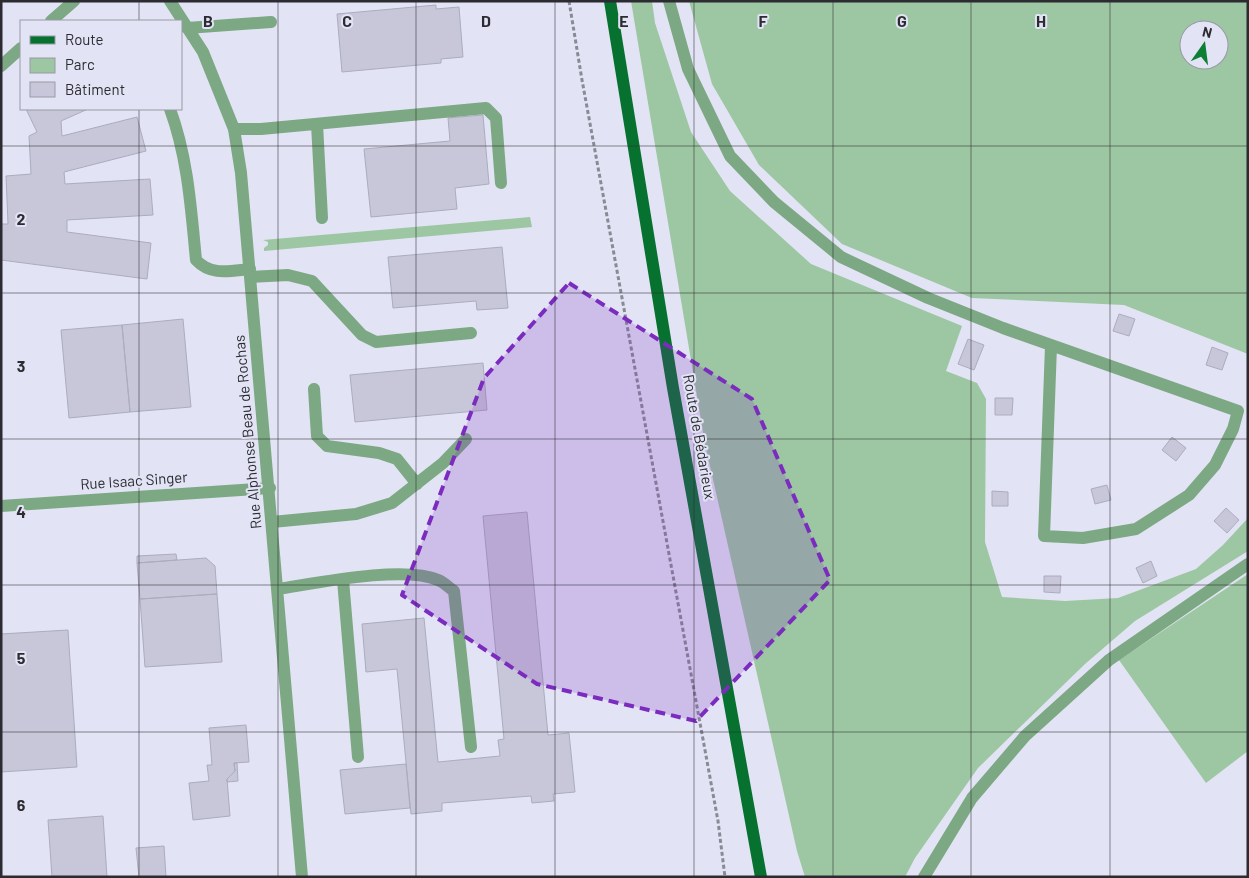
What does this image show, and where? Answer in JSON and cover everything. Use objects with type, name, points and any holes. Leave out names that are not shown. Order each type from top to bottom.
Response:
[{"type":"main road","name":"Route de Bédarieux","points":[[610,1],[673,388],[761,877]]},
{"type":"street","points":[[52,20],[74,1]]},
{"type":"street","name":"Rue Alphonse Beau de Rochas","points":[[170,1],[203,52],[234,129],[241,172],[270,488],[302,877]]},
{"type":"street","points":[[669,1],[688,69],[730,156],[774,202],[841,256],[928,298],[1051,346],[1238,411],[1233,430],[1214,466],[1189,494],[1136,529],[1083,538],[1044,536],[1051,346]]},
{"type":"street","points":[[188,28],[271,22]]},
{"type":"street","points":[[1,66],[20,49]]},
{"type":"street","points":[[234,129],[261,129],[486,108],[496,118],[501,184]]},
{"type":"street","points":[[170,110],[185,158],[196,260],[202,267],[213,272],[288,276],[312,281],[362,334],[376,342],[471,334]]},
{"type":"street","points":[[317,124],[322,218]]},
{"type":"street","points":[[314,389],[317,436],[327,446],[380,453],[397,459],[418,484]]},
{"type":"street","points":[[272,522],[356,514],[392,503],[443,463],[466,439]]},
{"type":"street","name":"Rue Isaac Singer","points":[[1,506],[270,488]]},
{"type":"street","points":[[924,877],[972,798],[1025,736],[1109,660],[1248,564]]},
{"type":"street","points":[[278,589],[379,575],[414,574],[439,580],[454,591],[471,747]]},
{"type":"street","points":[[342,580],[358,757]]},
{"type":"path","points":[[570,1],[582,80],[718,822],[725,877]]},
{"type":"highlighted area","points":[[569,283],[752,399],[830,580],[696,721],[537,684],[402,595],[484,378]]},
{"type":"green space","points":[[631,1],[652,1],[655,23],[691,132],[730,191],[811,264],[962,326],[946,371],[977,383],[986,399],[985,542],[1002,597],[1065,601],[1118,598],[1196,569],[1223,545],[1248,518],[1248,551],[1135,621],[1085,664],[978,768],[915,858],[905,877],[805,877],[797,851],[705,444]]},
{"type":"green space","points":[[689,1],[1248,1],[1248,354],[1124,305],[972,298],[842,244],[759,165],[712,84]]},
{"type":"green space","points":[[530,217],[532,227],[264,251],[268,242],[263,240]]},
{"type":"green space","points":[[1248,574],[1248,751],[1206,783],[1119,660]]},
{"type":"building","points":[[436,5],[436,9],[459,7],[463,57],[441,59],[441,63],[342,72],[337,14]]},
{"type":"building","points":[[26,110],[86,110],[61,121],[62,136],[137,117],[146,151],[64,172],[65,184],[150,179],[153,215],[67,220],[67,232],[151,243],[147,279],[1,260],[1,224],[8,224],[6,176],[31,174],[29,136],[37,132]]},
{"type":"building","points":[[483,115],[489,184],[455,188],[457,209],[371,217],[364,149],[450,141],[448,118]]},
{"type":"building","points":[[502,247],[508,308],[477,310],[476,301],[393,308],[388,257]]},
{"type":"building","points":[[1119,314],[1135,319],[1129,336],[1113,331]]},
{"type":"building","points":[[183,319],[191,407],[130,412],[122,325]]},
{"type":"building","points":[[122,325],[130,412],[69,418],[61,330]]},
{"type":"building","points":[[968,339],[984,345],[974,370],[958,364]]},
{"type":"building","points":[[1212,347],[1228,353],[1222,370],[1206,365]]},
{"type":"building","points":[[483,363],[487,410],[355,422],[350,375]]},
{"type":"building","points":[[995,398],[1013,398],[1012,415],[995,415]]},
{"type":"building","points":[[1172,437],[1186,448],[1176,461],[1162,450]]},
{"type":"building","points":[[1107,485],[1111,500],[1095,504],[1091,489]]},
{"type":"building","points":[[992,491],[1008,492],[1008,506],[992,506]]},
{"type":"building","points":[[1226,508],[1239,520],[1227,533],[1214,521]]},
{"type":"building","points":[[527,512],[548,735],[569,733],[575,792],[553,794],[554,801],[532,803],[531,796],[442,803],[442,811],[411,814],[397,669],[366,672],[362,624],[424,618],[438,762],[500,756],[498,740],[504,739],[483,516]]},
{"type":"building","points":[[176,554],[177,560],[137,563],[137,556]]},
{"type":"building","points":[[206,558],[215,566],[217,594],[140,599],[137,563]]},
{"type":"building","points":[[1151,561],[1157,576],[1143,583],[1136,568]]},
{"type":"building","points":[[1044,576],[1061,576],[1060,593],[1044,592]]},
{"type":"building","points":[[217,594],[222,662],[145,667],[140,599]]},
{"type":"building","points":[[68,630],[77,767],[1,772],[1,634]]},
{"type":"building","points":[[246,725],[249,762],[234,763],[235,771],[227,779],[230,816],[193,820],[189,783],[209,781],[207,765],[212,765],[209,728]]},
{"type":"building","points":[[234,763],[237,763],[238,781],[227,782],[227,779],[235,771]]},
{"type":"building","points":[[406,764],[410,808],[345,814],[340,770]]},
{"type":"building","points":[[103,816],[107,877],[52,877],[48,820]]},
{"type":"building","points":[[164,846],[166,877],[139,877],[136,848]]}]
